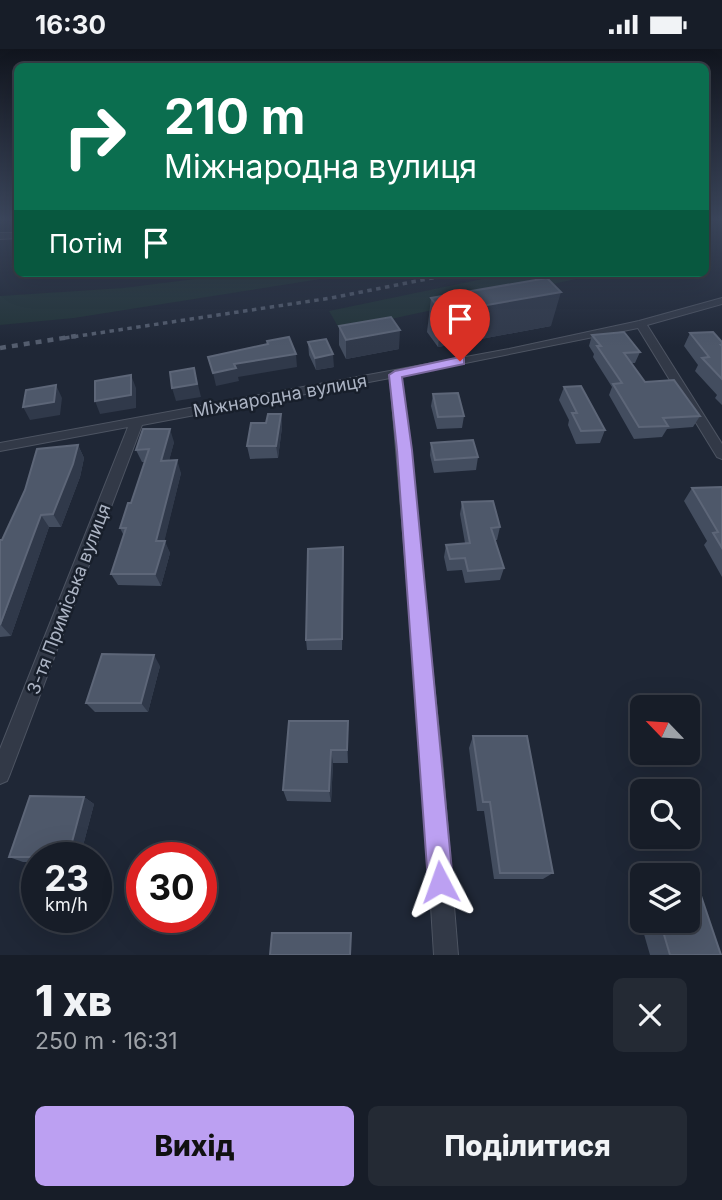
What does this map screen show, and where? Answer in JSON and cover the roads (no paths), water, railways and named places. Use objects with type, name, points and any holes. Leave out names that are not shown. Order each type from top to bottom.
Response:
[{"type":"street","name":"Міжнародна вулиця","points":[[0,447],[395,375],[641,324],[722,301]]},
{"type":"street","points":[[641,324],[722,454]]},
{"type":"street","points":[[395,375],[425,679],[446,955]]},
{"type":"street","name":"3-тя Приміська вулиця","points":[[0,775],[136,423]]},
{"type":"railway","points":[[65,338],[331,298],[437,277]]},
{"type":"railway","points":[[0,348],[76,336]]}]
